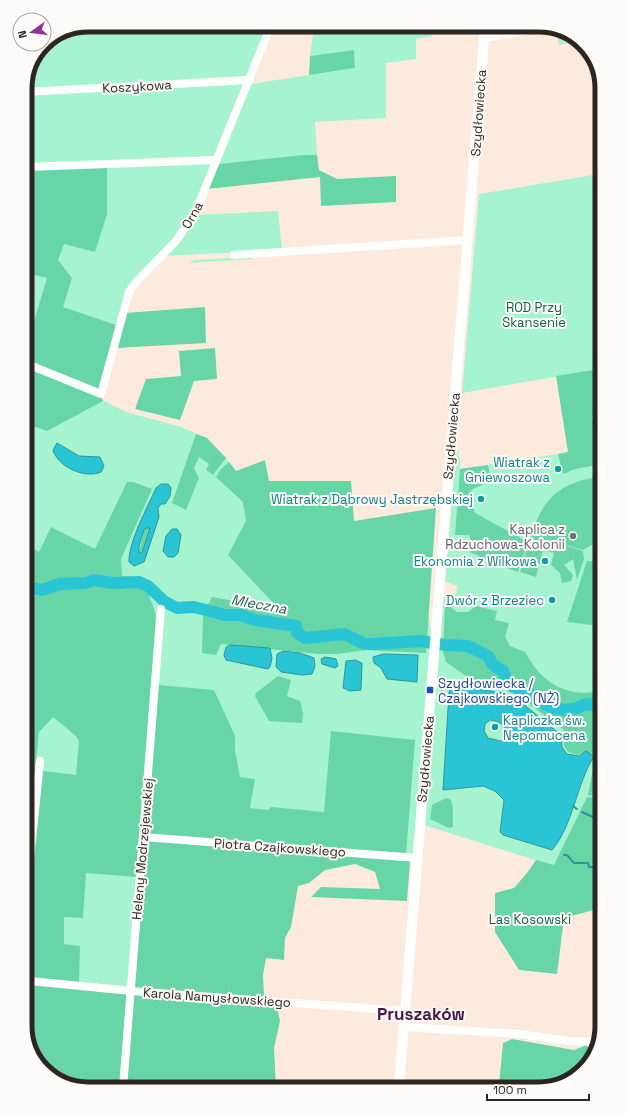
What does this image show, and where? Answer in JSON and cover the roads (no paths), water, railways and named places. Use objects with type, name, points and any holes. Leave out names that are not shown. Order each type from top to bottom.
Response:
[{"type":"street","name":"Orna","points":[[32,366],[101,394],[129,292],[136,282],[176,241],[195,213],[269,32]]},
{"type":"street","name":"Szydłowiecka","points":[[399,1082],[484,32]]},
{"type":"street","points":[[484,38],[519,32]]},
{"type":"street","name":"Koszykowa","points":[[32,92],[249,80]]},
{"type":"street","points":[[32,167],[216,160]]},
{"type":"street","points":[[234,255],[468,240]]},
{"type":"street","name":"Heleny Modrzejewskiej","points":[[123,1082],[161,609]]},
{"type":"street","points":[[32,840],[40,762]]},
{"type":"street","name":"Piotra Czajkowskiego","points":[[143,837],[417,858]]},
{"type":"street","name":"Karola Namysłowskiego","points":[[32,981],[131,991],[404,1011]]},
{"type":"street","points":[[403,1027],[519,1034],[568,1041],[592,1042]]},
{"type":"water","points":[[57,443],[79,456],[100,457],[104,466],[101,472],[95,474],[80,473],[66,466],[60,462],[53,450]]},
{"type":"water","points":[[161,484],[168,484],[171,488],[170,496],[165,504],[161,504],[158,508],[159,517],[144,562],[134,566],[129,562],[132,545],[139,525],[156,488]],"holes":[[[146,528],[150,528],[142,553],[139,553],[139,546],[144,530]]]},
{"type":"water","points":[[172,529],[177,529],[181,535],[178,553],[174,557],[168,557],[163,551],[166,536]]},
{"type":"water","points":[[230,645],[270,648],[272,658],[270,667],[268,669],[226,660],[224,655],[226,647]]},
{"type":"water","points":[[283,651],[300,653],[314,658],[315,666],[312,674],[302,675],[281,672],[276,667],[277,654]]},
{"type":"water","points":[[384,654],[418,655],[417,682],[387,679],[381,668],[374,663],[373,657]]},
{"type":"water","points":[[325,657],[336,659],[338,666],[335,668],[322,664],[321,659]]},
{"type":"water","points":[[355,660],[362,663],[361,690],[350,691],[343,688],[346,661]]},
{"type":"water","points":[[455,686],[505,693],[522,703],[561,735],[562,747],[567,754],[579,756],[586,751],[594,756],[588,767],[565,829],[552,850],[503,835],[500,832],[504,800],[495,791],[483,786],[443,790],[450,687]],"holes":[[[490,720],[499,722],[508,733],[505,742],[488,738],[484,731],[485,724]]]},
{"type":"waterway","name":"Mleczna","points":[[32,588],[42,590],[60,584],[86,583],[94,580],[112,583],[139,582],[148,586],[165,602],[177,608],[194,607],[225,615],[241,615],[255,620],[296,626],[297,633],[305,638],[344,634],[365,644],[421,641],[445,645],[468,646],[488,656],[493,665],[503,671],[508,683],[513,687],[529,693],[544,704],[553,708],[565,710],[577,708],[586,704],[595,705]]},
{"type":"waterway","points":[[573,806],[577,809]]},
{"type":"waterway","points":[[582,812],[595,818]]},
{"type":"waterway","points":[[564,855],[567,855],[574,863],[588,863],[589,867],[595,867]]},
{"type":"place","name":"Wiatrak z Gniewoszowa","points":[[558,469]]},
{"type":"place","name":"Wiatrak z Dąbrowy Jastrzębskiej","points":[[481,499]]},
{"type":"place","name":"Kaplica z Rdzuchowa-Kolonii","points":[[573,536]]},
{"type":"place","name":"Ekonomia z Wilkowa","points":[[545,561]]},
{"type":"place","name":"Dwór z Brzeziec","points":[[552,600]]},
{"type":"place","name":"Szydłowiecka / Czajkowskiego (NŻ)","points":[[430,690]]},
{"type":"place","name":"Kapliczka św. Nepomucena","points":[[495,727]]},
{"type":"district","name":"Pruszaków","points":[[421,1014]]},
{"type":"park label","name":"ROD Przy Skansenie","points":[[534,314]]},
{"type":"park label","name":"Las Kosowski","points":[[530,919]]}]
